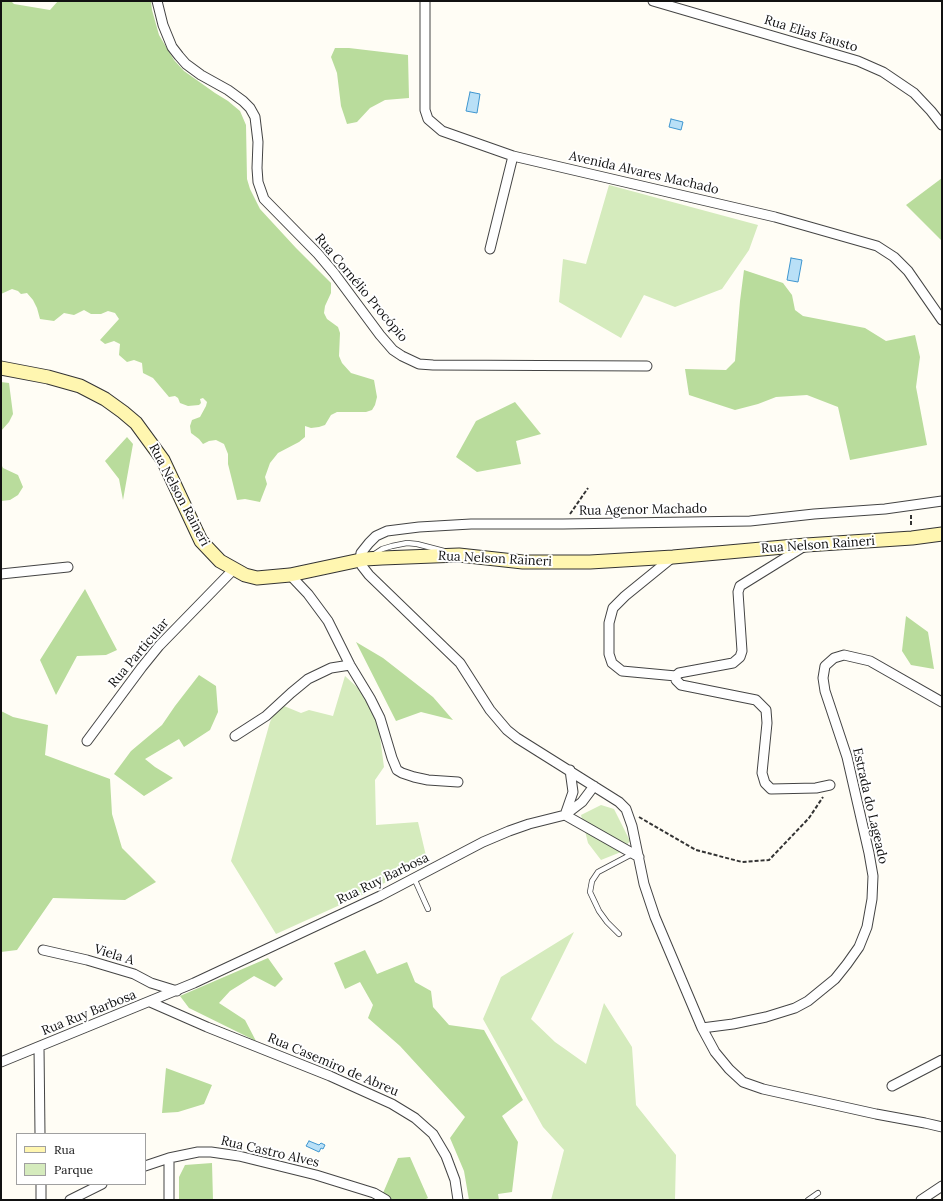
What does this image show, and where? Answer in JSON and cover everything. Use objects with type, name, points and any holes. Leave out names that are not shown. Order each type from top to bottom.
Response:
[{"type":"main road","name":"Rua Nelson Raineri","points":[[1,368],[48,377],[80,386],[105,399],[136,423],[163,460],[201,541],[220,560],[245,575],[257,578],[290,576],[363,560],[459,555],[523,562],[590,562],[912,538],[942,534]]},
{"type":"street","name":"Rua Cornélio Procópio","points":[[157,1],[163,25],[172,47],[179,56],[186,64],[201,75],[228,90],[243,101],[250,108],[255,117],[258,142],[258,182],[264,199],[318,254],[393,350],[418,364],[433,366],[647,366]]},
{"type":"street","name":"Avenida Alvares Machado","points":[[425,1],[425,110],[428,119],[442,131],[513,156],[775,217],[877,246],[894,257],[908,271],[942,320]]},
{"type":"street","name":"Rua Elias Fausto","points":[[653,1],[858,61],[882,72],[914,93],[942,125]]},
{"type":"street","points":[[490,249],[513,156]]},
{"type":"street","name":"Rua Agenor Machado","points":[[363,560],[361,553],[368,543],[376,536],[398,529],[471,524],[750,521],[814,514],[863,511],[942,501]]},
{"type":"street","points":[[673,557],[625,596],[613,608],[609,623],[609,654],[612,663],[622,671],[676,676],[679,673],[733,663],[740,658],[742,651],[738,592],[740,586],[806,545]]},
{"type":"street","points":[[363,560],[362,566],[369,576],[460,662],[490,710],[507,730],[517,738],[619,802],[626,809],[632,826],[635,856],[653,912],[702,1028],[715,1052],[743,1082],[763,1089],[942,1127]]},
{"type":"street","points":[[1,574],[68,567]]},
{"type":"street","name":"Rua Particular","points":[[87,741],[158,646],[234,569]]},
{"type":"street","points":[[290,576],[308,594],[328,621],[350,665],[380,718],[397,770],[414,777],[428,780],[458,782]]},
{"type":"street","name":"Estrada do Lageado","points":[[702,1028],[733,1024],[766,1017],[795,1008],[808,1001],[836,979],[859,947],[867,927],[872,899],[873,876],[870,852],[847,757],[825,691],[823,678],[825,666],[834,658],[844,655],[870,661],[942,702]]},
{"type":"street","points":[[235,736],[266,716],[308,679],[331,668],[350,665]]},
{"type":"street","points":[[676,676],[676,680],[681,685],[756,700],[766,710],[767,723],[762,774],[765,783],[771,789],[816,788],[830,785]]},
{"type":"street","points":[[565,815],[573,792],[570,770]]},
{"type":"street","points":[[565,815],[582,802],[594,786]]},
{"type":"street","points":[[565,815],[635,856]]},
{"type":"street","name":"Rua Ruy Barbosa","points":[[1,1062],[176,991],[366,902],[483,842],[509,831],[565,815]]},
{"type":"street","name":"Viela A","points":[[42,950],[87,960],[127,972],[151,983],[176,991]]},
{"type":"street","name":"Rua Casemiro de Abreu","points":[[150,1002],[207,1027],[330,1076],[392,1104],[414,1118],[433,1134],[446,1156],[455,1180],[458,1200]]},
{"type":"street","points":[[39,1047],[40,1133]]},
{"type":"street","points":[[1,1054],[12,1058]]},
{"type":"street","points":[[892,1086],[942,1060]]},
{"type":"street","name":"Rua Castro Alves","points":[[146,1166],[169,1158],[198,1152],[211,1152],[239,1156],[316,1175],[374,1193],[386,1200]]},
{"type":"street","points":[[169,1158],[169,1200]]},
{"type":"street","points":[[41,1185],[41,1200]]},
{"type":"street","points":[[70,1200],[100,1185]]},
{"type":"street","points":[[921,1200],[942,1186]]},
{"type":"lane","points":[[619,934],[598,911],[590,892],[592,881],[598,872],[635,856]]},
{"type":"lane","points":[[414,878],[428,909]]},
{"type":"lane","points":[[808,1200],[818,1193]]},
{"type":"path","points":[[563,524],[588,488]]},
{"type":"path","points":[[910,506],[912,538]]},
{"type":"path","points":[[626,809],[696,850],[742,862],[769,860],[810,818],[830,785]]},
{"type":"green space","points":[[1,1],[11,1],[14,4],[50,10],[58,1],[151,1],[159,35],[174,60],[184,71],[240,111],[246,125],[247,179],[250,189],[260,209],[331,283],[331,293],[325,306],[324,313],[327,319],[338,327],[340,333],[339,356],[342,363],[351,373],[374,380],[377,397],[375,405],[372,410],[366,412],[337,412],[331,415],[325,425],[319,427],[311,428],[305,426],[305,437],[299,442],[278,453],[270,463],[265,477],[267,484],[260,502],[245,499],[237,500],[228,464],[228,454],[224,444],[216,440],[203,444],[191,433],[190,426],[192,420],[200,417],[207,402],[203,398],[200,399],[201,403],[199,405],[188,406],[180,403],[178,398],[175,396],[169,397],[153,378],[143,373],[142,363],[134,360],[127,362],[119,355],[120,344],[114,341],[105,344],[100,340],[119,319],[115,313],[108,311],[101,314],[91,314],[84,310],[74,315],[64,313],[54,321],[40,319],[33,300],[27,293],[21,294],[12,289],[1,294]]},
{"type":"green space","points":[[335,48],[349,48],[408,55],[409,98],[385,100],[370,108],[357,122],[347,124],[341,106],[337,73],[331,57]]},
{"type":"green space","points":[[942,178],[942,241],[906,205]]},
{"type":"green space","points":[[609,185],[758,225],[749,250],[722,289],[675,307],[644,295],[621,338],[559,302],[563,259],[586,264]]},
{"type":"green space","points":[[744,270],[783,283],[792,295],[795,310],[803,316],[865,328],[886,341],[915,335],[920,357],[916,387],[927,445],[850,460],[838,407],[807,395],[776,397],[758,404],[735,410],[689,395],[685,369],[726,370],[735,361]]},
{"type":"green space","points":[[1,382],[9,383],[13,414],[9,422],[1,431]]},
{"type":"green space","points":[[515,402],[541,434],[516,441],[521,464],[477,472],[456,457],[476,421]]},
{"type":"green space","points":[[127,437],[133,444],[123,500],[119,479],[105,461]]},
{"type":"green space","points":[[1,464],[3,468],[18,475],[23,487],[18,495],[10,500],[1,501]]},
{"type":"green space","points":[[85,589],[117,650],[106,655],[77,656],[56,695],[40,660]]},
{"type":"green space","points":[[906,616],[928,632],[934,669],[911,665],[902,651]]},
{"type":"green space","points":[[356,642],[383,658],[433,697],[453,720],[421,712],[396,721]]},
{"type":"green space","points":[[199,675],[216,686],[218,712],[210,730],[184,747],[179,739],[145,759],[173,778],[144,796],[114,774],[131,751],[162,725]]},
{"type":"green space","points":[[345,676],[359,689],[371,709],[379,729],[384,767],[375,780],[376,825],[418,822],[427,860],[362,895],[276,934],[231,861],[270,722],[274,714],[284,706],[301,713],[309,710],[333,716]]},
{"type":"green space","points":[[1,711],[13,717],[48,725],[45,755],[110,779],[112,814],[122,848],[156,882],[125,900],[53,898],[17,950],[1,952]]},
{"type":"green space","points":[[601,805],[614,809],[630,841],[621,852],[601,860],[588,843],[581,815]]},
{"type":"green space","points":[[574,932],[531,1019],[555,1042],[586,1064],[604,1003],[632,1047],[636,1105],[676,1155],[675,1200],[551,1200],[564,1150],[543,1127],[483,1019],[501,977]]},
{"type":"green space","points":[[365,950],[377,974],[407,962],[415,982],[431,991],[433,1007],[449,1025],[484,1030],[523,1100],[502,1116],[518,1142],[512,1192],[498,1194],[499,1200],[469,1200],[464,1171],[450,1138],[465,1117],[400,1046],[368,1018],[373,1005],[360,982],[345,989],[334,963]]},
{"type":"green space","points":[[268,958],[283,979],[275,987],[254,976],[230,991],[219,1003],[245,1020],[256,1041],[189,1008],[180,996]]},
{"type":"green space","points":[[166,1068],[212,1085],[204,1104],[178,1112],[162,1113]]},
{"type":"green space","points":[[410,1157],[428,1198],[424,1200],[380,1200],[398,1158]]},
{"type":"green space","points":[[212,1163],[213,1200],[179,1200],[179,1177],[185,1165]]},
{"type":"water","points":[[470,92],[480,94],[477,113],[466,111]]},
{"type":"water","points":[[671,119],[683,122],[681,130],[669,127]]},
{"type":"water","points":[[791,258],[802,260],[798,282],[787,280]]},
{"type":"water","points":[[309,1141],[319,1145],[321,1143],[325,1145],[319,1152],[306,1146]]}]
